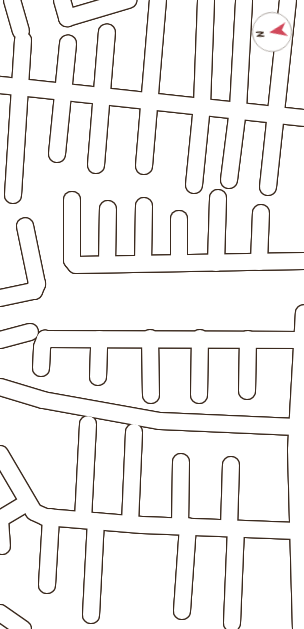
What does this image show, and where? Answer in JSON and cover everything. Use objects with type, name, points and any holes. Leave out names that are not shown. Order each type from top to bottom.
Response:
[{"type":"street","points":[[12,0],[22,36],[21,87],[12,195]]},
{"type":"street","points":[[62,0],[67,18],[100,4],[128,0]]},
{"type":"street","points":[[144,166],[151,101],[158,0]]},
{"type":"street","points":[[194,185],[202,105],[206,0]]},
{"type":"street","points":[[229,180],[238,109],[244,0]]},
{"type":"street","points":[[268,187],[288,0]]},
{"type":"street","points":[[96,166],[107,32]]},
{"type":"street","points":[[57,154],[68,44]]},
{"type":"street","points":[[0,85],[202,105],[304,118]]},
{"type":"street","points":[[216,263],[218,198]]},
{"type":"street","points":[[72,200],[72,263],[76,266],[107,264],[304,261]]},
{"type":"street","points":[[143,264],[144,206]]},
{"type":"street","points":[[107,264],[108,209]]},
{"type":"street","points":[[259,262],[261,213]]},
{"type":"street","points":[[179,219],[179,263]]},
{"type":"street","points":[[0,298],[34,291],[37,284],[25,226]]},
{"type":"street","points":[[302,624],[297,531],[300,450],[297,427],[304,313]]},
{"type":"street","points":[[0,340],[30,332]]},
{"type":"street","points":[[150,338],[151,395]]},
{"type":"street","points":[[41,368],[42,347],[45,339],[200,338],[302,340]]},
{"type":"street","points":[[199,395],[200,338]]},
{"type":"street","points":[[98,377],[99,339]]},
{"type":"street","points":[[247,391],[248,339]]},
{"type":"street","points":[[0,388],[50,401],[160,421],[297,427]]},
{"type":"street","points":[[88,424],[91,615]]},
{"type":"street","points":[[130,524],[134,432]]},
{"type":"street","points":[[1,458],[27,503],[34,512],[51,517],[130,524],[297,531]]},
{"type":"street","points":[[181,462],[184,526],[182,611]]},
{"type":"street","points":[[231,465],[233,528],[232,623]]},
{"type":"street","points":[[2,546],[0,519],[27,503]]},
{"type":"street","points":[[47,585],[51,517]]},
{"type":"street","points":[[0,613],[23,629]]}]
